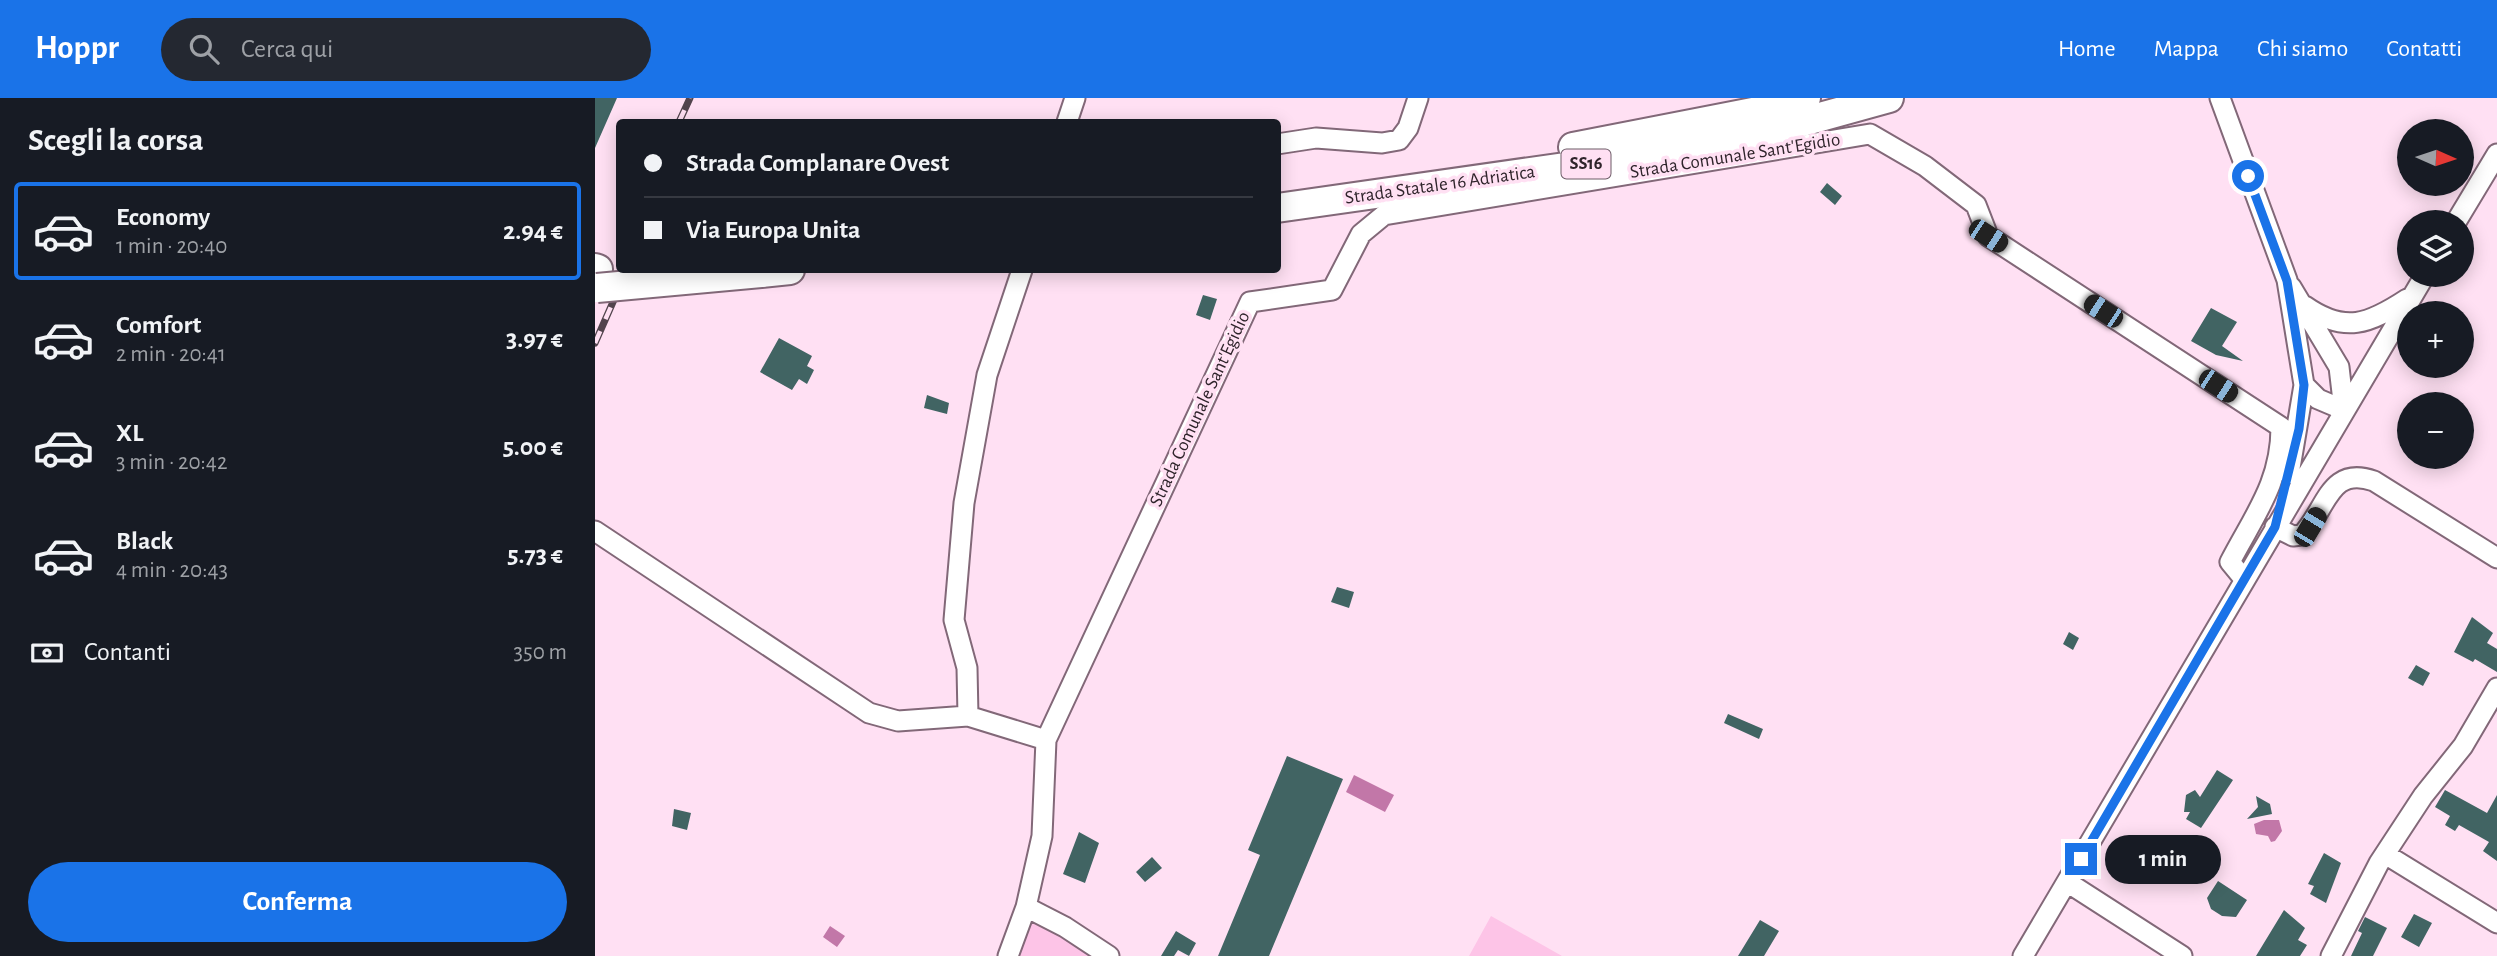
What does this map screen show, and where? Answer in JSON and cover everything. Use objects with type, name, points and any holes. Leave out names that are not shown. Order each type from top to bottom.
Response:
[{"type":"highway","name":"Strada Statale 16 Adriatica","points":[[1281,189],[1623,139],[1806,98]]},
{"type":"highway","name":"Strada Statale 16 Adriatica","points":[[1281,207],[1628,158],[1773,130],[1889,98]]},
{"type":"highway","points":[[600,275],[761,273]]},
{"type":"street","points":[[1068,119],[1075,98]]},
{"type":"street","points":[[1281,143],[1317,138],[1382,143],[1399,140],[1408,128],[1418,98]]},
{"type":"street","points":[[2220,98],[2287,281],[2304,385],[2299,429],[2275,527]]},
{"type":"street","name":"Strada Comunale Sant'Egidio","points":[[1008,956],[1026,907],[1042,836],[1046,740],[1250,302],[1332,290],[1361,234],[1384,215],[1870,134],[1925,166],[1976,205],[1988,236],[2281,427],[2281,454],[2273,485],[2230,562],[2244,579]]},
{"type":"street","points":[[2463,210],[2497,153]]},
{"type":"street","points":[[968,716],[967,668],[954,620],[964,503],[987,375],[1021,273]]},
{"type":"street","points":[[2287,281],[2339,367],[2344,410]]},
{"type":"street","points":[[2024,956],[2417,287]]},
{"type":"street","points":[[2302,304],[2335,321],[2363,323],[2380,317],[2411,297]]},
{"type":"street","points":[[2304,385],[2318,400],[2344,410]]},
{"type":"street","points":[[2275,527],[2293,536],[2302,535],[2333,488],[2343,479],[2357,475],[2374,481],[2497,558]]},
{"type":"street","points":[[595,531],[869,713],[898,722],[968,716],[1046,740]]},
{"type":"street","points":[[2331,956],[2385,854],[2423,796],[2463,746],[2497,688]]},
{"type":"street","points":[[2385,854],[2495,919]]},
{"type":"street","points":[[2067,882],[2182,956]]},
{"type":"street","points":[[1026,907],[1065,927],[1109,956]]},
{"type":"shaded area","points":[[1354,775],[1394,795],[1385,812],[1346,792]]},
{"type":"shaded area","points":[[2264,820],[2279,820],[2282,831],[2275,841],[2271,842],[2268,836],[2256,834],[2254,824]]},
{"type":"shaded area","points":[[1032,916],[1094,956],[1018,956]]},
{"type":"shaded area","points":[[1491,916],[1562,956],[1469,956]]},
{"type":"shaded area","points":[[830,926],[845,936],[837,947],[823,937]]},
{"type":"building","points":[[595,98],[617,98],[595,148]]},
{"type":"building","points":[[1827,183],[1842,196],[1835,205],[1820,192]]},
{"type":"building","points":[[1203,295],[1217,299],[1210,320],[1196,315]]},
{"type":"building","points":[[2211,308],[2237,322],[2222,346],[2243,361],[2216,355],[2191,341]]},
{"type":"building","points":[[779,338],[812,356],[807,366],[814,370],[807,384],[799,379],[792,390],[760,372]]},
{"type":"building","points":[[927,395],[949,403],[947,414],[924,408]]},
{"type":"building","points":[[1337,587],[1354,592],[1349,608],[1331,602]]},
{"type":"building","points":[[2472,617],[2493,633],[2487,643],[2497,649],[2497,672],[2475,659],[2473,662],[2454,652]]},
{"type":"building","points":[[2069,632],[2079,638],[2073,650],[2063,644]]},
{"type":"building","points":[[2416,665],[2430,673],[2423,686],[2408,678]]},
{"type":"building","points":[[1728,714],[1763,729],[1759,739],[1724,723]]},
{"type":"building","points":[[1287,756],[1343,779],[1269,956],[1218,956],[1260,855],[1248,850]]},
{"type":"building","points":[[2217,770],[2233,780],[2201,828],[2186,819],[2190,812],[2184,812],[2186,795],[2195,790],[2200,797]]},
{"type":"building","points":[[2445,790],[2487,813],[2497,795],[2497,861],[2483,851],[2489,842],[2459,825],[2455,831],[2445,825],[2450,816],[2435,807]]},
{"type":"building","points":[[2256,796],[2270,804],[2272,814],[2247,819],[2258,807]]},
{"type":"building","points":[[674,809],[691,813],[687,830],[672,826]]},
{"type":"building","points":[[1079,832],[1099,843],[1085,883],[1063,874]]},
{"type":"building","points":[[2159,848],[2168,853],[2169,850],[2194,864],[2187,875],[2153,857]]},
{"type":"building","points":[[2324,853],[2341,863],[2326,903],[2310,894],[2314,886],[2308,884]]},
{"type":"building","points":[[1152,857],[1162,868],[1145,882],[1136,872]]},
{"type":"building","points":[[2218,881],[2247,900],[2236,917],[2222,916],[2211,909],[2207,898]]},
{"type":"building","points":[[2284,910],[2305,928],[2298,940],[2307,945],[2300,956],[2256,956]]},
{"type":"building","points":[[2414,914],[2432,923],[2419,947],[2401,937]]},
{"type":"building","points":[[2365,917],[2387,928],[2373,956],[2351,956],[2362,933],[2358,931]]},
{"type":"building","points":[[1760,920],[1779,931],[1764,956],[1738,956]]},
{"type":"building","points":[[1176,931],[1196,943],[1189,956],[1178,950],[1174,956],[1161,956]]},
{"type":"railway","points":[[680,119],[690,98]]},
{"type":"railway","points":[[595,343],[626,273]]},
{"type":"route","points":[[2081,859],[2275,527],[2291,465],[2299,429],[2304,385],[2287,281],[2248,176]]}]
